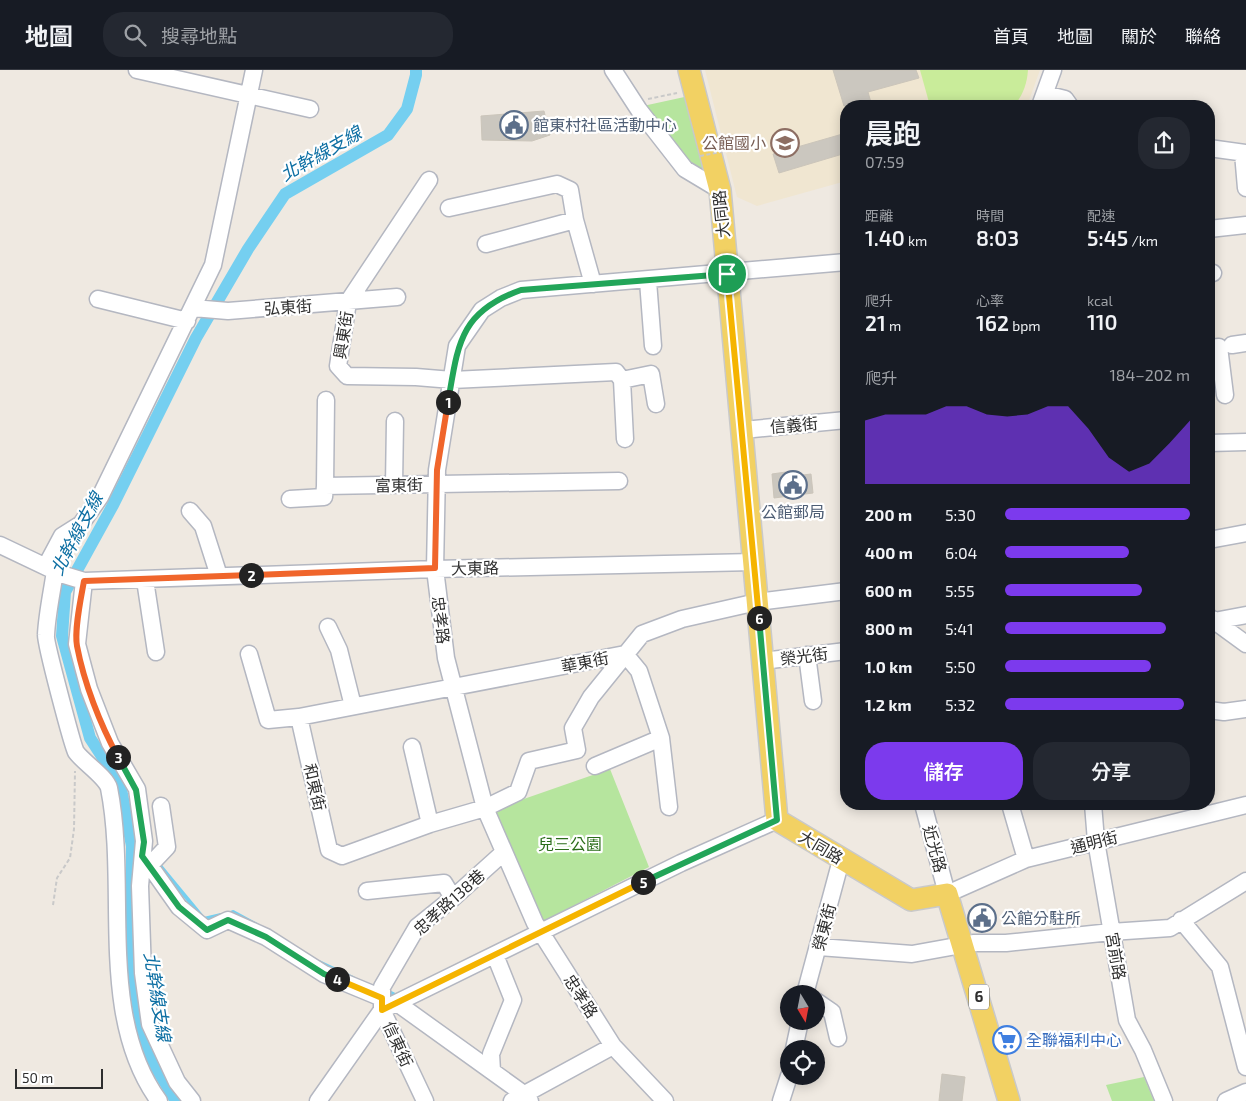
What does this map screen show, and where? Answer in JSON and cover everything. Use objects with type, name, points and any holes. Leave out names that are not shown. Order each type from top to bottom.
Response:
[{"type":"main road","name":"大同路","points":[[692,80],[720,190],[777,820],[841,860],[912,900],[947,894]]},
{"type":"main road","name":"6","points":[[947,894],[1009,1101]]},
{"type":"street","points":[[137,70],[310,109]]},
{"type":"street","points":[[159,1101],[146,1084],[130,1042],[118,971],[116,843],[108,785],[75,751],[46,637],[50,569],[62,536],[81,524],[100,497],[213,265],[254,70]]},
{"type":"street","points":[[613,70],[633,102],[685,169],[720,190]]},
{"type":"street","points":[[1053,70],[1042,100],[1066,100]]},
{"type":"street","points":[[1215,149],[1245,153],[1246,188]]},
{"type":"street","name":"興東街","points":[[429,180],[348,302],[338,366],[347,376],[416,377],[452,380]]},
{"type":"street","points":[[449,208],[557,184],[570,190],[593,284]]},
{"type":"street","points":[[486,244],[576,220]]},
{"type":"street","points":[[1215,228],[1246,225]]},
{"type":"street","name":"忠孝路","points":[[665,1101],[612,1046],[540,933],[503,853],[485,808],[446,658],[435,568],[437,470],[458,346],[468,328],[482,310],[501,298],[521,290],[727,274],[840,263]]},
{"type":"street","points":[[648,280],[653,346]]},
{"type":"street","name":"弘東街","points":[[98,299],[190,314],[397,297]]},
{"type":"street","points":[[1215,347],[1219,347],[1225,394]]},
{"type":"street","points":[[452,380],[616,372],[622,380],[625,439]]},
{"type":"street","points":[[622,380],[651,374],[656,404]]},
{"type":"street","points":[[290,499],[324,497],[326,400]]},
{"type":"street","name":"信義街","points":[[743,430],[840,421]]},
{"type":"street","points":[[394,485],[395,422]]},
{"type":"street","points":[[1215,443],[1246,442]]},
{"type":"street","name":"富東街","points":[[325,486],[619,481]]},
{"type":"street","points":[[190,511],[203,526],[219,576]]},
{"type":"street","points":[[1215,539],[1246,534]]},
{"type":"street","points":[[0,545],[50,569],[81,581],[77,644],[90,689],[110,743],[136,790],[146,861],[140,886],[143,973],[150,1024],[177,1082],[192,1101]]},
{"type":"street","name":"大東路","points":[[81,581],[435,568],[754,562]]},
{"type":"street","points":[[145,580],[156,652]]},
{"type":"street","points":[[625,654],[642,634],[682,619],[758,602],[840,592]]},
{"type":"street","points":[[1215,619],[1246,615]]},
{"type":"street","points":[[1215,622],[1246,644]]},
{"type":"street","points":[[328,627],[339,650],[352,706]]},
{"type":"street","name":"榮光街","points":[[762,661],[840,652]]},
{"type":"street","points":[[249,654],[268,720],[299,717],[454,688]]},
{"type":"street","name":"華東街","points":[[454,688],[625,654],[639,671],[661,738],[669,807]]},
{"type":"street","name":"和東街","points":[[299,717],[329,850],[342,856],[430,824],[485,808],[518,792],[529,761],[577,750],[573,728],[591,697],[625,654]]},
{"type":"street","points":[[807,655],[813,701]]},
{"type":"street","points":[[1215,711],[1224,712],[1246,709]]},
{"type":"street","points":[[595,766],[661,738]]},
{"type":"street","points":[[412,747],[430,824]]},
{"type":"street","name":"通明街","points":[[947,894],[1026,859],[1246,805]]},
{"type":"street","points":[[146,861],[167,847],[161,806]]},
{"type":"street","name":"近光路","points":[[925,810],[947,894]]},
{"type":"street","points":[[1012,810],[1026,859]]},
{"type":"street","name":"宮前路","points":[[1093,810],[1096,841],[1127,1020],[1143,1050],[1164,1101]]},
{"type":"street","name":"信東街","points":[[425,1101],[387,1004],[495,955],[681,864],[777,820]]},
{"type":"street","name":"忠孝路138巷","points":[[387,1004],[382,987],[417,927],[503,853]]},
{"type":"street","name":"榮東街","points":[[808,985],[841,860]]},
{"type":"street","points":[[146,861],[179,907],[207,930],[228,920],[266,937],[324,974],[387,1004],[492,1071],[523,1099],[612,1046]]},
{"type":"street","points":[[819,947],[912,954],[964,946],[1170,928],[1246,881]]},
{"type":"street","points":[[367,891],[444,883],[453,898]]},
{"type":"street","points":[[1181,920],[1220,967],[1246,1066]]},
{"type":"street","points":[[492,1071],[491,1054],[513,1000],[495,955]]},
{"type":"street","points":[[318,1101],[387,1004]]},
{"type":"street","points":[[825,1007],[832,1012],[838,1038]]},
{"type":"street","points":[[780,1101],[786,1085]]},
{"type":"street","points":[[1226,1101],[1246,1092]]},
{"type":"path","points":[[633,102],[692,80]]},
{"type":"path","points":[[700,156],[721,152]]},
{"type":"path","points":[[53,905],[57,878],[70,858],[74,829],[75,751]]},
{"type":"shaded area","name":"公館國小","points":[[705,70],[1040,70],[1029,100],[840,100],[840,183],[757,206],[737,197]]},
{"type":"green space","points":[[920,70],[1028,70],[1027,80],[1018,100],[928,100]]},
{"type":"green space","points":[[689,96],[706,175],[688,164],[643,106]]},
{"type":"green space","name":"兒三公園","points":[[610,769],[649,867],[542,922],[492,810]]},
{"type":"green space","points":[[1144,1077],[1154,1101],[1112,1101],[1106,1085]]},
{"type":"building","points":[[833,70],[916,70],[919,78],[868,92],[870,100],[842,100]]},
{"type":"building","name":"館東村社區活動中心","points":[[544,111],[550,135],[532,141],[482,140],[481,116]]},
{"type":"building","points":[[840,135],[840,155],[779,173],[773,154]]},
{"type":"building","name":"公館郵局","points":[[786,472],[787,477],[811,474],[813,493],[774,498],[772,474]]},
{"type":"building","points":[[942,1074],[965,1077],[962,1101],[939,1101]]},
{"type":"waterway","name":"北幹線支線","points":[[176,1101],[145,1049],[131,964],[132,846],[120,784],[90,738],[62,636],[65,592],[113,505],[196,338],[248,249],[285,194],[388,135],[407,109],[416,70]]},
{"type":"waterway","name":"北幹線支線","points":[[129,831],[137,840]]},
{"type":"waterway","points":[[157,862],[204,919],[221,915]]},
{"type":"waterway","points":[[228,914],[233,912],[257,925]]},
{"type":"waterway","points":[[319,962],[353,978]]},
{"type":"waterway","points":[[385,990],[399,997]]},
{"type":"place","name":"館東村社區活動中心","points":[[514,125]]},
{"type":"place","name":"公館國小","points":[[785,143]]},
{"type":"place","name":"公館郵局","points":[[793,485]]},
{"type":"place","name":"公館分駐所","points":[[982,918]]},
{"type":"place","name":"全聯福利中心","points":[[1007,1040]]},
{"type":"route","points":[[727,274],[743,430],[777,820],[681,864],[382,1010],[382,998],[324,974],[266,937],[228,920],[207,930],[179,907],[142,856],[144,842],[136,790],[110,743],[90,689],[77,644],[84,581],[435,568],[437,470],[458,346],[468,328],[482,310],[501,298],[521,290],[727,274]]}]
